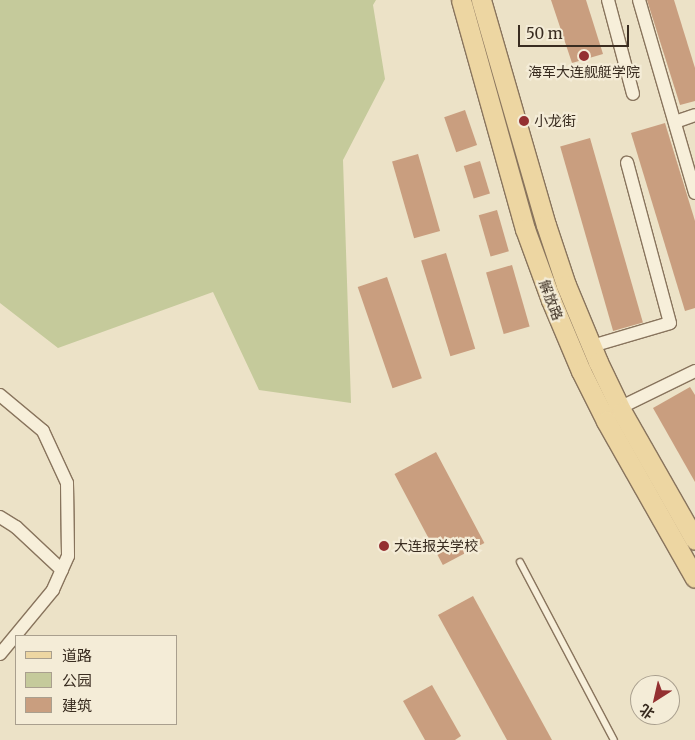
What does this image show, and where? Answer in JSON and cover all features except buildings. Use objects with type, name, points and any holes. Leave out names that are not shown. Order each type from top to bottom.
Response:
[{"type":"main road","name":"解放路","points":[[461,0],[525,229],[551,300],[581,371],[612,412],[695,540]]},
{"type":"main road","name":"解放路","points":[[481,0],[546,225],[566,286],[592,346],[612,412],[695,578]]},
{"type":"street","points":[[608,0],[633,94]]},
{"type":"street","points":[[639,0],[695,193]]},
{"type":"street","points":[[674,122],[695,115]]},
{"type":"street","points":[[592,346],[670,323],[627,163]]},
{"type":"street","points":[[612,412],[695,371]]},
{"type":"street","points":[[0,395],[43,431],[67,483],[68,556],[53,590],[16,635]]},
{"type":"street","points":[[0,517],[16,527],[62,570]]},
{"type":"street","points":[[0,654],[15,636]]},
{"type":"lane","points":[[520,562],[614,740]]},
{"type":"green space","points":[[0,0],[376,0],[373,5],[385,79],[343,160],[351,403],[259,390],[213,292],[58,348],[0,303]]},
{"type":"place","name":"海军大连舰艇学院","points":[[584,56]]},
{"type":"place","name":"小龙街","points":[[524,121]]},
{"type":"place","name":"大连报关学校","points":[[384,546]]}]
